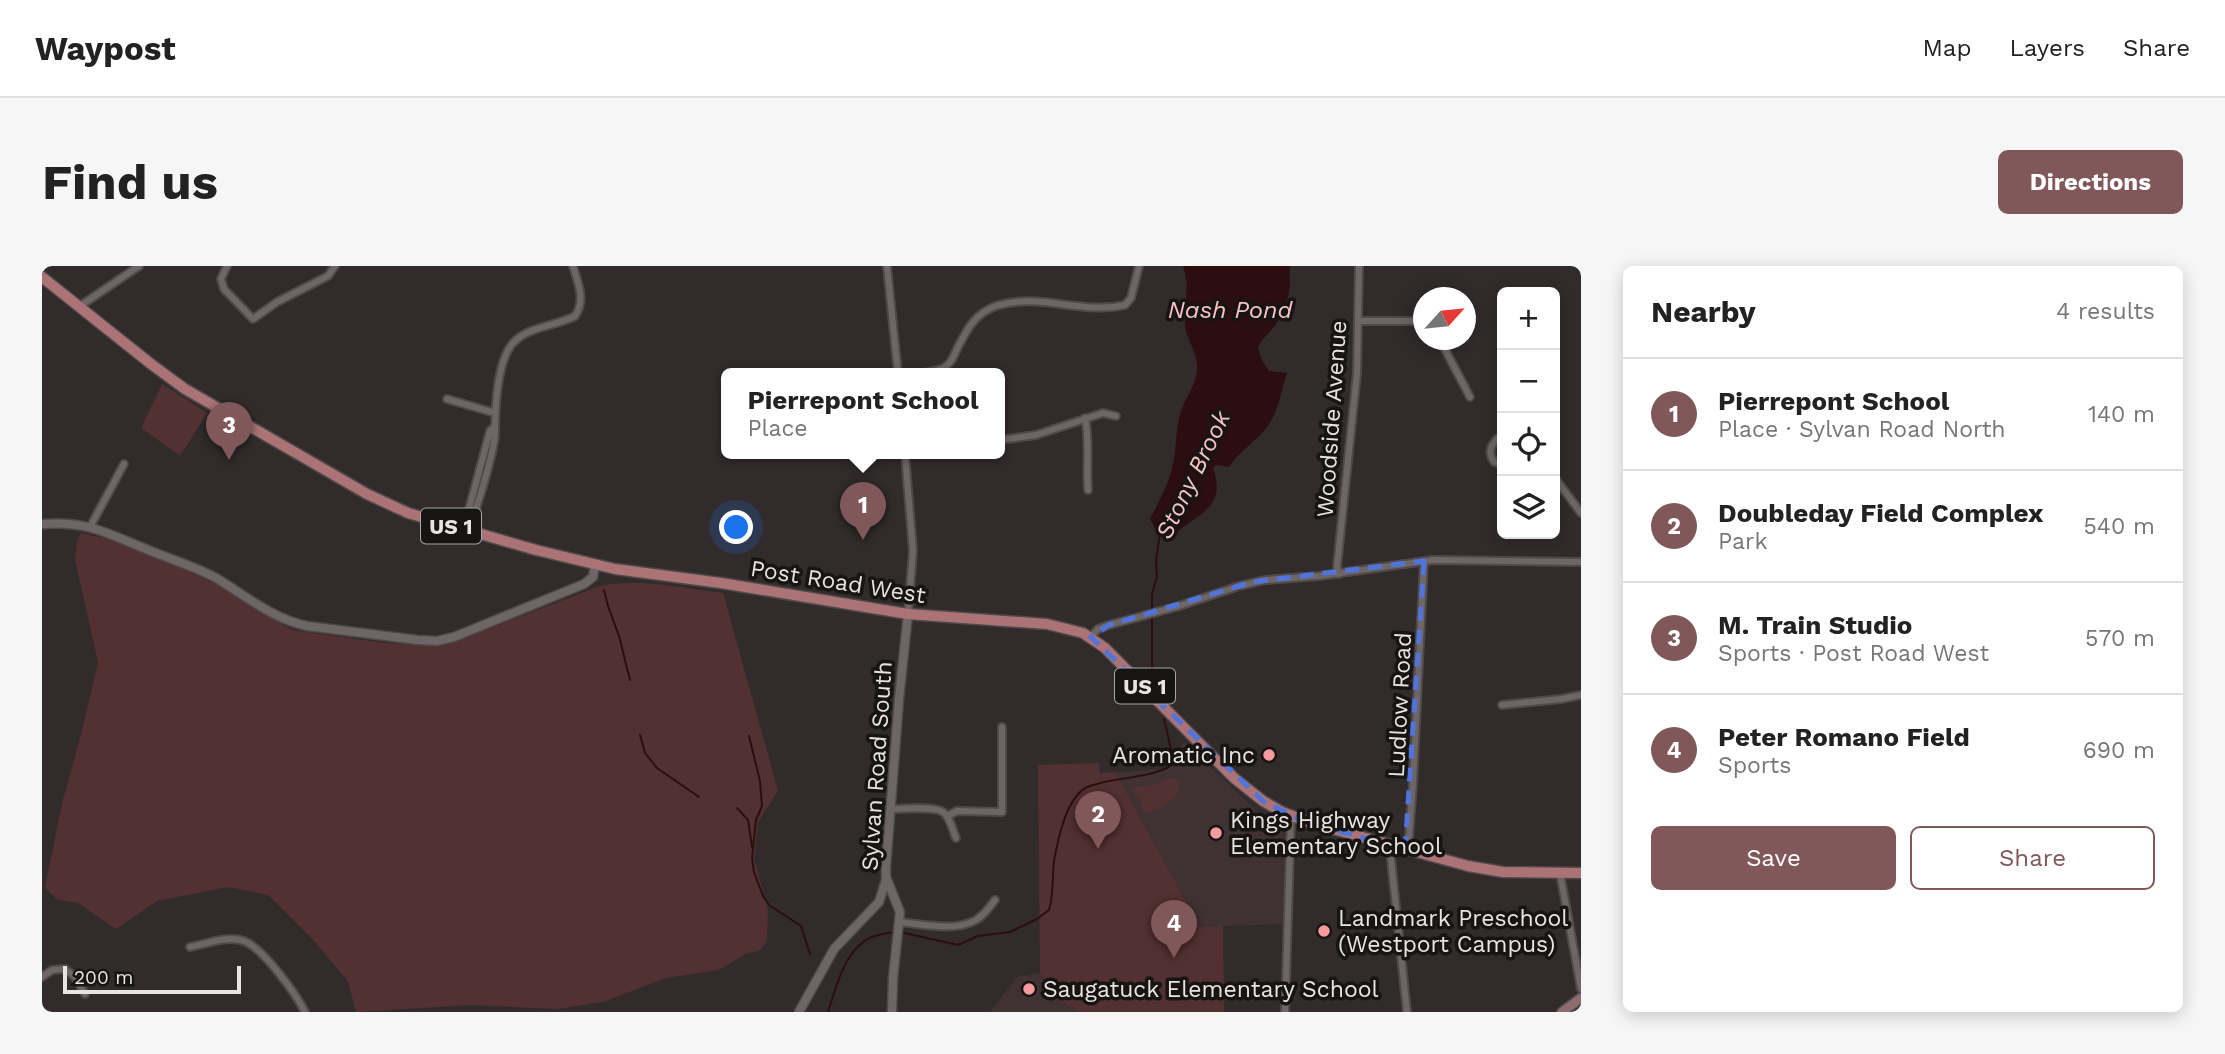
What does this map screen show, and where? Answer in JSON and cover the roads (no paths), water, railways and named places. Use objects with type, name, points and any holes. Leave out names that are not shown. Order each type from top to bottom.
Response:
[{"type":"main road","name":"US 1","points":[[42,277],[80,306]]},
{"type":"main road","name":"Post Road West","points":[[80,306],[160,371],[218,409],[387,504],[466,531],[595,565],[908,614],[1048,625],[1076,631],[1091,637],[1128,669],[1240,783],[1263,801],[1291,816],[1480,869],[1581,873]]},
{"type":"main road","points":[[1562,1012],[1581,998]]},
{"type":"street","points":[[80,306],[139,266]]},
{"type":"street","points":[[227,266],[221,275],[224,289],[253,319],[277,302],[328,276],[335,266]]},
{"type":"street","points":[[466,531],[468,512],[490,431],[494,427],[501,369],[512,343],[527,333],[575,316],[581,297],[573,266]]},
{"type":"street","points":[[887,266],[897,368]]},
{"type":"street","points":[[942,368],[949,364],[973,322],[983,312],[995,306],[1024,301],[1075,307],[1125,305],[1132,293],[1139,266]]},
{"type":"street","name":"Woodside Avenue","points":[[1339,574],[1337,567],[1357,373],[1359,266]]},
{"type":"street","points":[[1358,321],[1413,319]]},
{"type":"street","points":[[1445,350],[1470,397]]},
{"type":"street","points":[[447,399],[495,413]]},
{"type":"street","points":[[1005,439],[1036,435],[1103,413],[1116,416]]},
{"type":"street","points":[[1085,418],[1088,490]]},
{"type":"street","points":[[1497,439],[1490,449],[1490,456],[1497,463]]},
{"type":"street","points":[[905,459],[913,551],[908,614]]},
{"type":"street","points":[[90,527],[124,464]]},
{"type":"street","points":[[1560,485],[1581,513]]},
{"type":"street","points":[[42,524],[90,527],[200,570],[290,622],[427,641],[454,637],[584,584],[593,577],[595,565]]},
{"type":"street","points":[[1091,637],[1104,626],[1198,601],[1252,582],[1339,574],[1424,561],[1581,562]]},
{"type":"street","name":"Ludlow Road","points":[[1405,850],[1409,837],[1413,783],[1424,561]]},
{"type":"street","name":"Sylvan Road South","points":[[892,1012],[900,908],[886,877],[908,614]]},
{"type":"street","points":[[1502,705],[1581,695]]},
{"type":"street","points":[[947,816],[957,811],[1002,811],[1002,727]]},
{"type":"street","points":[[890,809],[943,812],[956,838]]},
{"type":"street","points":[[1285,1012],[1291,816]]},
{"type":"street","points":[[1392,846],[1391,859],[1407,1012]]},
{"type":"street","points":[[1560,873],[1581,989]]},
{"type":"street","points":[[799,1012],[834,949],[879,902],[886,877]]},
{"type":"street","name":"Sylvan Road South","points":[[879,902],[887,899],[892,901],[899,926]]},
{"type":"street","points":[[899,926],[965,924],[977,920],[995,900]]},
{"type":"street","points":[[190,947],[227,940],[244,941],[262,955],[285,981],[305,1012]]},
{"type":"street","points":[[42,977],[52,970],[65,969],[75,977],[85,994]]},
{"type":"water","name":"Nash Pond","points":[[1183,266],[1290,266],[1288,297],[1278,321],[1258,348],[1269,371],[1287,373],[1268,426],[1229,467],[1216,465],[1213,468],[1216,493],[1213,502],[1170,538],[1158,534],[1150,519],[1169,478],[1179,418],[1197,372],[1197,361],[1185,325],[1187,289]]},
{"type":"waterway","name":"Stony Brook","points":[[1152,611],[1160,534]]},
{"type":"waterway","points":[[604,590],[630,680]]},
{"type":"waterway","name":"Stony Brook","points":[[1152,617],[1152,666],[1157,685]]},
{"type":"waterway","name":"Stony Brook","points":[[900,932],[958,945],[978,936],[1010,932],[1049,910],[1053,867],[1061,829],[1075,798],[1090,786],[1150,774],[1169,767],[1171,749],[1164,719]]},
{"type":"waterway","points":[[640,735],[645,753],[657,768],[699,797]]},
{"type":"waterway","points":[[749,736],[760,781],[762,806],[756,820],[752,858],[754,872],[769,905],[801,926],[810,954]]},
{"type":"waterway","points":[[737,808],[748,820],[752,847]]},
{"type":"waterway","name":"Stony Brook","points":[[828,1012],[843,969],[855,950],[872,937],[894,932]]},
{"type":"place","name":"M. Train Studio","points":[[229,460]]},
{"type":"place","name":"Pierrepont School","points":[[863,540]]},
{"type":"place","name":"Aromatic Inc","points":[[1269,755]]},
{"type":"place","name":"Kings Highway Elementary School","points":[[1216,833]]},
{"type":"place","name":"Doubleday Field Complex","points":[[1098,849]]},
{"type":"place","name":"Landmark Preschool (Westport Campus)","points":[[1324,931]]},
{"type":"place","name":"Peter Romano Field","points":[[1174,958]]},
{"type":"place","name":"Saugatuck Elementary School","points":[[1029,989]]}]
